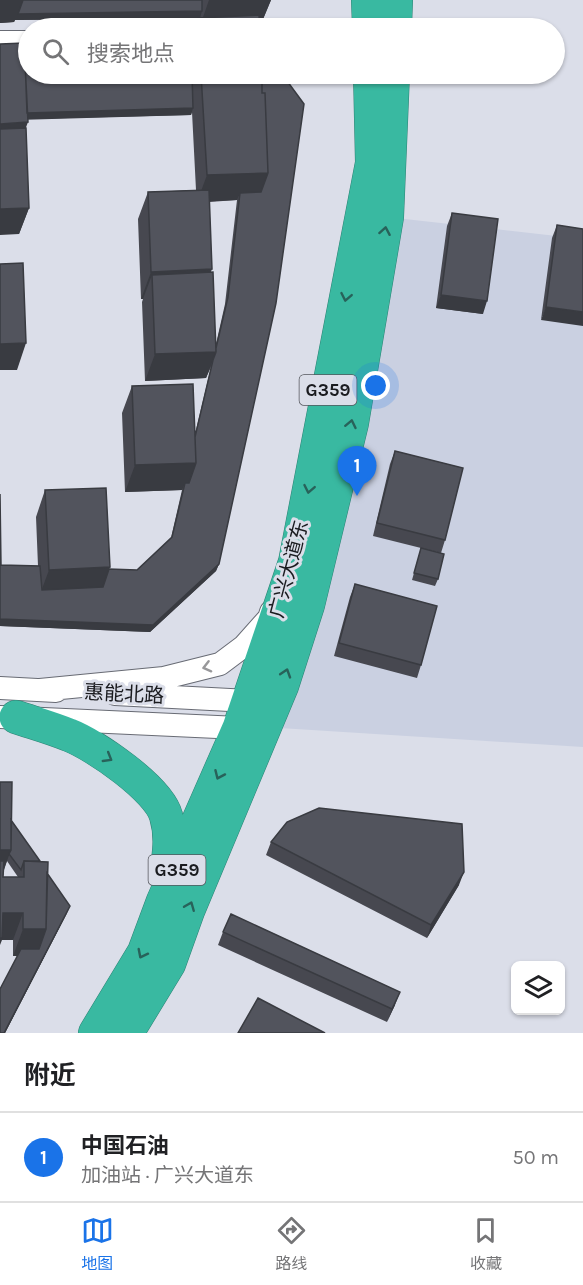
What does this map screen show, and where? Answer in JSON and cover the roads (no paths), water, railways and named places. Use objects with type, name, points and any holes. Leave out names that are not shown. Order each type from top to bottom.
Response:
[{"type":"highway","points":[[368,0],[369,18]]},
{"type":"highway","points":[[395,18],[396,0]]},
{"type":"highway","name":"广兴大道东","points":[[95,1033],[144,952],[163,901],[244,715],[295,562],[372,163],[370,84]]},
{"type":"highway","name":"广兴大道东","points":[[127,1033],[169,964],[188,911],[282,686],[308,605],[352,423],[387,217],[393,84]]},
{"type":"highway","points":[[8,717],[71,736],[116,762],[149,789],[166,814],[170,842],[163,901]]},
{"type":"street","points":[[0,42],[18,42]]},
{"type":"street","points":[[40,690],[164,678],[220,664],[244,646],[269,618],[295,562]]},
{"type":"street","name":"惠能北路","points":[[0,688],[40,690],[244,715]]},
{"type":"street","name":"惠能北路","points":[[8,717],[244,715]]},
{"type":"place","name":"中国石油","points":[[357,496]]}]
